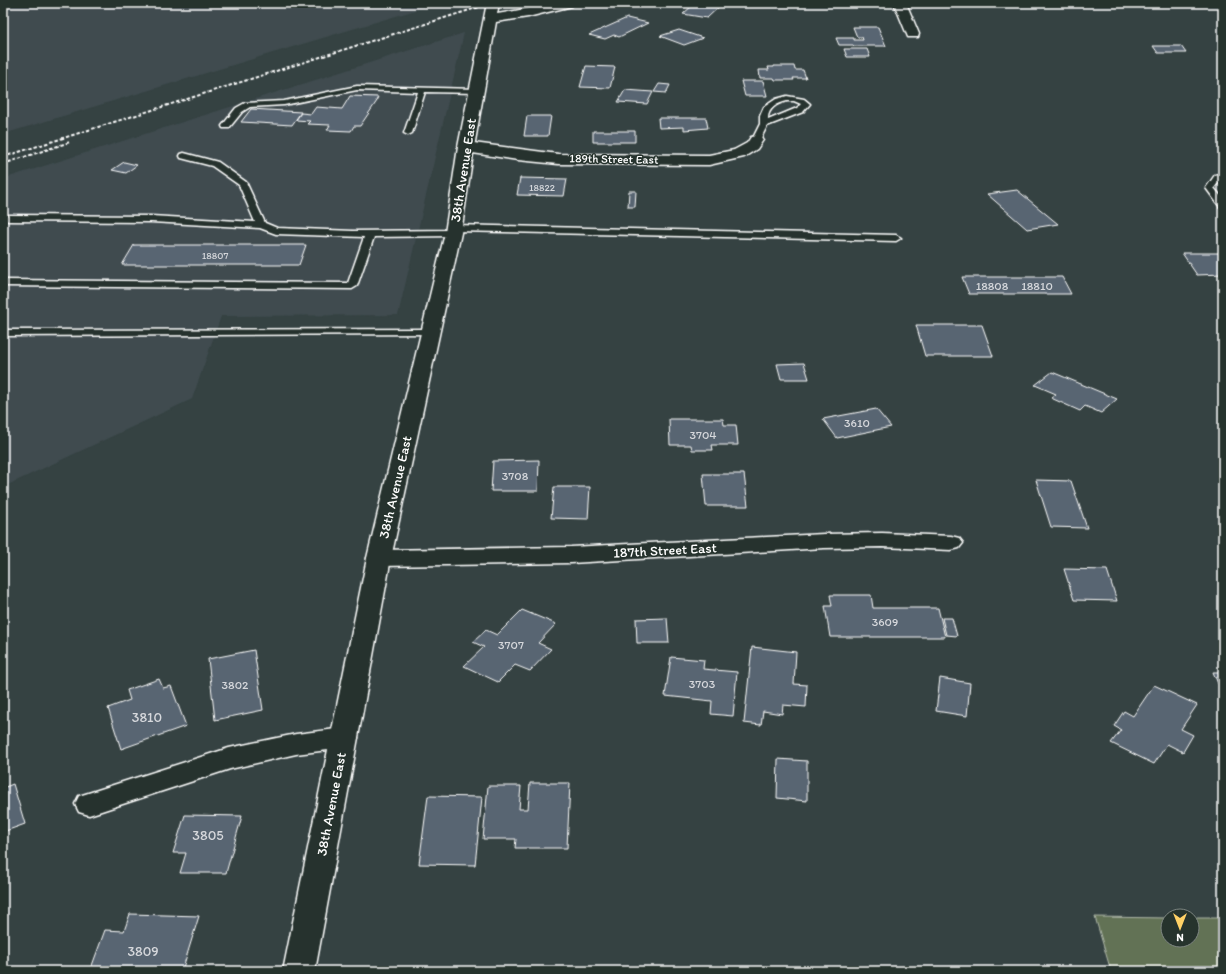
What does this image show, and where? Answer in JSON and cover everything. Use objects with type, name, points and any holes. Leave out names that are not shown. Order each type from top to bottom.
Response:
[{"type":"street","points":[[491,11],[528,13],[568,3]]},
{"type":"street","points":[[900,3],[913,34]]},
{"type":"street","name":"38th Avenue East","points":[[299,971],[379,558],[453,231],[466,147],[491,11]]},
{"type":"street","name":"189th Street East","points":[[466,147],[518,155],[558,159],[709,160],[739,154],[752,146],[756,140]]},
{"type":"street","name":"187th Street East","points":[[379,558],[571,555],[824,541],[882,540],[951,544]]},
{"type":"street","points":[[89,804],[229,758],[296,744],[344,738]]},
{"type":"lane","points":[[226,126],[239,110],[248,105],[284,103],[357,88],[476,91]]},
{"type":"lane","points":[[408,133],[422,90]]},
{"type":"lane","points":[[756,140],[764,124],[800,110],[806,104],[795,99],[772,103],[765,110],[762,118],[764,124]]},
{"type":"lane","points":[[184,156],[215,164],[243,184],[261,225]]},
{"type":"lane","points":[[1223,176],[1218,178],[1210,188],[1223,205]]},
{"type":"lane","points":[[8,218],[151,219],[261,225],[276,231],[370,234],[453,231],[896,238]]},
{"type":"lane","points":[[3,283],[352,286],[370,234]]},
{"type":"lane","points":[[3,333],[430,332]]},
{"type":"shaded area","points":[[3,3],[439,3],[3,134]]},
{"type":"shaded area","points":[[464,33],[398,315],[221,316],[192,399],[3,487],[3,179]]},
{"type":"green space","points":[[1095,917],[1160,918],[1160,948],[1200,948],[1200,918],[1223,918],[1223,971],[1111,971]]},
{"type":"building","points":[[678,3],[722,4],[707,18],[683,14],[693,5]]},
{"type":"building","points":[[627,18],[648,23],[619,37],[614,35],[605,39],[589,35]]},
{"type":"building","points":[[853,27],[878,27],[886,46],[839,45],[836,38],[854,38],[854,40],[863,40],[862,37],[857,37]]},
{"type":"building","points":[[679,30],[703,38],[684,45],[660,36]]},
{"type":"building","points":[[1153,46],[1181,46],[1186,53],[1158,53]]},
{"type":"building","points":[[844,49],[867,49],[870,57],[847,57]]},
{"type":"building","points":[[586,66],[615,67],[610,88],[580,87]]},
{"type":"building","points":[[794,66],[795,70],[803,70],[806,78],[793,78],[794,80],[775,80],[774,78],[760,78],[759,70],[769,70],[768,67]]},
{"type":"building","points":[[741,81],[763,81],[767,96],[745,96]]},
{"type":"building","points":[[659,84],[670,85],[666,93],[654,92]]},
{"type":"building","points":[[625,90],[653,92],[647,104],[618,102]]},
{"type":"building","points":[[350,96],[378,97],[377,101],[360,126],[354,126],[351,131],[327,130],[330,125],[307,124],[310,121],[296,120],[301,113],[311,114],[316,107],[342,109]]},
{"type":"building","points":[[251,109],[301,112],[292,125],[241,122]]},
{"type":"building","points":[[527,116],[551,116],[548,136],[524,136]]},
{"type":"building","points":[[658,118],[706,118],[708,128],[684,130],[684,127],[659,128]]},
{"type":"building","points":[[593,131],[635,131],[635,142],[593,142]]},
{"type":"building","points":[[124,162],[137,165],[126,173],[112,170]]},
{"type":"building","points":[[520,178],[567,179],[564,196],[517,195]]},
{"type":"building","points":[[1017,190],[1058,224],[1027,229],[987,194]]},
{"type":"building","points":[[629,191],[636,191],[635,207],[628,207]]},
{"type":"building","points":[[134,245],[306,245],[299,265],[122,265]]},
{"type":"building","points":[[1182,253],[1223,253],[1223,274],[1197,275]]},
{"type":"building","points":[[962,277],[1062,277],[1071,294],[969,294]]},
{"type":"building","points":[[916,325],[982,325],[993,356],[925,356]]},
{"type":"building","points":[[804,363],[809,379],[781,379],[777,364]]},
{"type":"building","points":[[1052,372],[1117,399],[1101,413],[1085,406],[1080,411],[1051,398],[1056,394],[1035,385]]},
{"type":"building","points":[[876,409],[891,427],[837,438],[823,419]]},
{"type":"building","points":[[669,419],[723,419],[724,425],[736,425],[738,445],[712,445],[713,450],[692,450],[691,445],[670,445]]},
{"type":"building","points":[[539,460],[538,491],[491,491],[493,461]]},
{"type":"building","points":[[703,474],[744,474],[748,506],[706,506]]},
{"type":"building","points":[[1036,480],[1071,481],[1087,528],[1051,527]]},
{"type":"building","points":[[554,487],[590,487],[588,519],[551,518]]},
{"type":"building","points":[[1064,569],[1107,570],[1117,601],[1074,600]]},
{"type":"building","points":[[830,595],[871,595],[873,608],[938,608],[945,637],[830,637],[825,606],[832,606]]},
{"type":"building","points":[[522,610],[556,624],[538,643],[551,649],[530,671],[515,665],[498,682],[464,666],[484,647],[473,642],[486,630],[497,635]]},
{"type":"building","points":[[667,618],[669,643],[637,643],[636,619]]},
{"type":"building","points":[[942,618],[952,618],[957,636],[946,635]]},
{"type":"building","points":[[752,647],[796,652],[794,684],[807,685],[806,707],[783,705],[782,714],[763,711],[761,725],[744,723]]},
{"type":"building","points":[[254,650],[263,710],[215,720],[208,659]]},
{"type":"building","points":[[671,657],[704,660],[703,669],[737,672],[733,716],[711,714],[712,701],[665,696]]},
{"type":"building","points":[[1213,672],[1223,672],[1223,695]]},
{"type":"building","points":[[940,678],[970,683],[967,716],[936,711]]},
{"type":"building","points":[[159,679],[163,688],[171,686],[186,726],[121,749],[108,708],[130,700],[127,690]]},
{"type":"building","points":[[1154,685],[1197,705],[1181,729],[1193,735],[1183,752],[1167,744],[1154,764],[1111,743],[1121,730],[1114,726],[1124,711],[1133,716]]},
{"type":"building","points":[[778,759],[807,761],[807,801],[777,798]]},
{"type":"building","points":[[530,783],[570,783],[567,848],[515,848],[516,839],[483,839],[488,786],[521,786],[519,809],[528,809]]},
{"type":"building","points":[[13,784],[25,824],[3,832],[3,788]]},
{"type":"building","points":[[428,796],[482,797],[475,865],[419,864]]},
{"type":"building","points":[[185,815],[242,816],[226,873],[180,873],[186,853],[173,853]]},
{"type":"building","points":[[130,914],[199,916],[182,971],[90,971],[105,930],[124,931]]},
{"type":"railway","points":[[3,157],[492,3]]},
{"type":"railway","points":[[5,163],[3,164],[70,142]]}]
